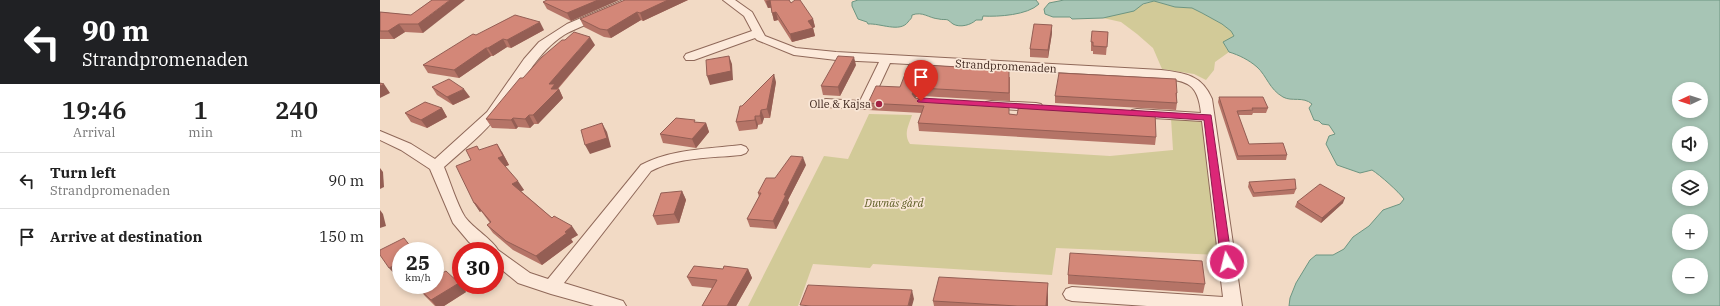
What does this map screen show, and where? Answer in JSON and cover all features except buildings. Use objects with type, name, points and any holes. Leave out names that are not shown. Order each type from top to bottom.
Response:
[{"type":"street","points":[[436,166],[481,126],[507,96],[529,61],[551,38],[571,27],[632,0]]},
{"type":"street","name":"Strandpromenaden","points":[[728,0],[748,14],[760,38],[794,51],[886,60],[1178,76],[1188,78],[1200,86],[1206,99],[1233,306],[1072,294]]},
{"type":"street","points":[[690,57],[758,33]]},
{"type":"street","points":[[826,103],[864,105],[886,60]]},
{"type":"street","points":[[975,104],[1045,108]]},
{"type":"street","points":[[1123,112],[1208,117]]},
{"type":"street","points":[[380,134],[406,147],[436,166],[458,219],[482,242]]},
{"type":"street","points":[[551,287],[646,168],[654,163],[675,158],[740,150]]},
{"type":"street","points":[[504,262],[524,278],[617,306]]},
{"type":"green space","points":[[1154,1],[1175,7],[1192,8],[1222,24],[1231,31],[1234,36],[1225,46],[1229,52],[1215,62],[1214,70],[1206,80],[1194,74],[1162,69],[1153,48],[1137,34],[1121,22],[1103,18]]},
{"type":"green space","name":"Duvnäs gård","points":[[869,114],[912,115],[907,133],[910,144],[1110,156],[1173,150],[1171,118],[1203,120],[1220,255],[1056,248],[1052,275],[873,264],[870,268],[813,264],[798,306],[748,306],[824,156],[848,159]]},
{"type":"shaded area","points":[[858,0],[1036,0],[1039,4],[1028,11],[1020,13],[1004,16],[983,16],[982,20],[976,20],[968,25],[962,26],[952,24],[949,20],[916,14],[912,15],[908,22],[900,27],[890,27],[868,24],[867,22],[858,19],[852,6],[852,2]]},
{"type":"shaded area","points":[[1064,0],[1720,0],[1720,306],[1289,306],[1290,298],[1296,283],[1310,260],[1316,255],[1333,255],[1344,249],[1353,237],[1369,226],[1383,210],[1400,204],[1404,199],[1372,170],[1360,173],[1337,165],[1326,144],[1329,136],[1335,134],[1329,125],[1322,124],[1319,121],[1314,120],[1309,108],[1312,104],[1305,100],[1290,99],[1278,94],[1257,67],[1244,58],[1229,52],[1223,42],[1234,36],[1231,31],[1222,24],[1192,8],[1175,7],[1154,1],[1143,4],[1134,11],[1103,18],[1072,19],[1070,17],[1053,17],[1045,14],[1044,9],[1049,3]]},
{"type":"place","name":"Olle & Kajsa","points":[[879,104]]},
{"type":"route","points":[[921,101],[1208,117],[1227,262]]}]
